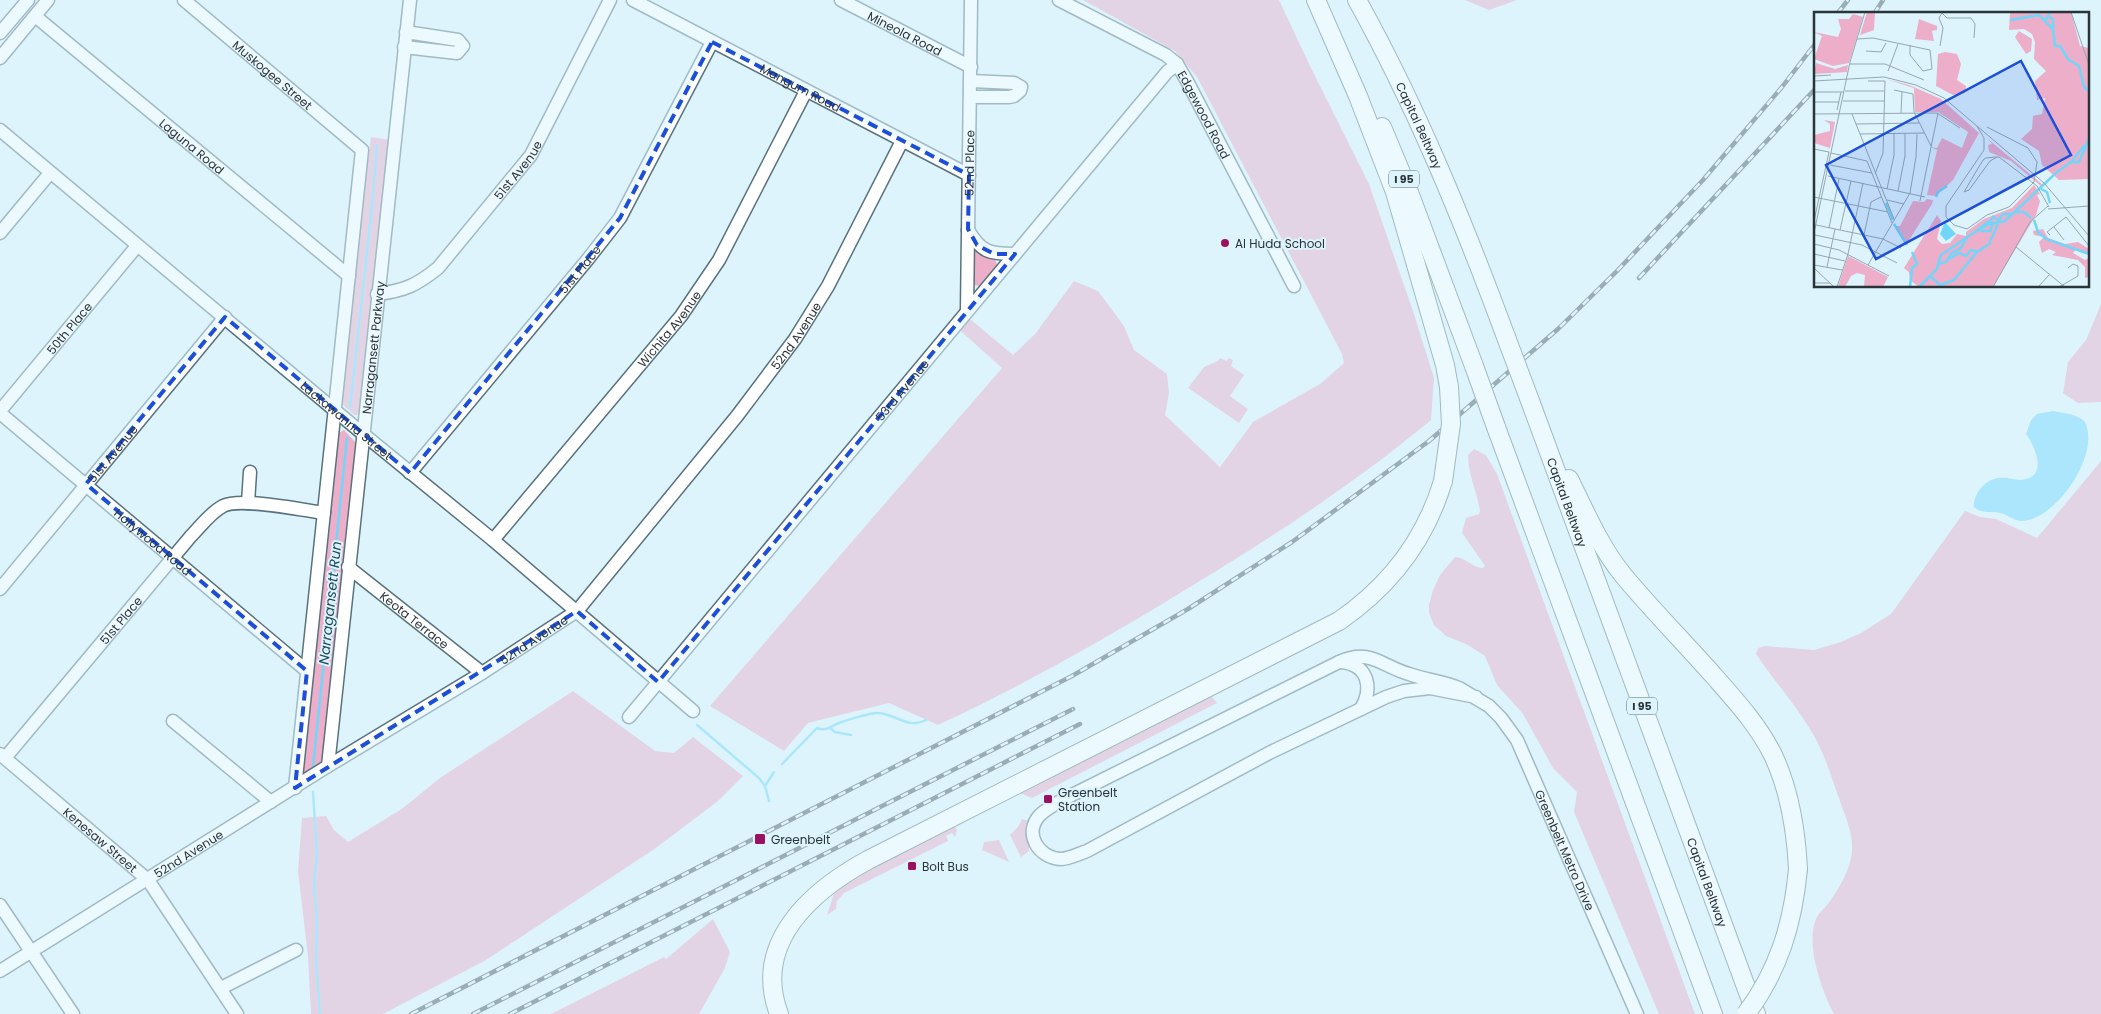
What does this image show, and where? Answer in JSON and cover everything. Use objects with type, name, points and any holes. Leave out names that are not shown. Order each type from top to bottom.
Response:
[{"type":"highway","name":"I 95","points":[[1316,0],[1356,73],[1384,131],[1411,196],[1713,1014]]},
{"type":"highway","points":[[779,1014],[771,990],[776,955],[784,936],[809,901],[826,886],[845,873],[1339,621],[1357,608],[1392,576],[1426,526],[1443,481],[1451,424],[1449,387],[1442,355],[1395,192],[1358,96],[1316,0]]},
{"type":"highway","name":"Capital Beltway","points":[[1357,0],[1417,116],[1472,245],[1756,1014]]},
{"type":"highway","points":[[1528,398],[1605,548],[1622,573],[1758,728],[1784,782],[1792,811],[1796,840],[1798,869],[1793,908],[1785,940],[1768,981],[1746,1014]]},
{"type":"street","points":[[0,33],[28,0]]},
{"type":"street","points":[[0,58],[48,0]]},
{"type":"street","name":"Muskogee Street","points":[[184,0],[362,150],[349,276]]},
{"type":"street","name":"Narragansett Parkway","points":[[328,766],[362,433],[410,0]]},
{"type":"street","name":"51st Avenue","points":[[377,294],[400,291],[420,281],[438,268],[531,156],[610,0]]},
{"type":"street","name":"Mangum Road","points":[[632,0],[969,175]]},
{"type":"street","name":"Mineola Road","points":[[841,0],[971,67]]},
{"type":"street","name":"52nd Place","points":[[967,311],[971,0]]},
{"type":"street","name":"Edgewood Road","points":[[1059,0],[1166,55],[1177,64],[1204,111],[1294,286]]},
{"type":"street","name":"Laguna Road","points":[[35,16],[349,276]]},
{"type":"street","points":[[404,46],[457,53],[463,46],[458,40],[406,32]]},
{"type":"street","name":"51st Place","points":[[410,473],[620,218],[712,42]]},
{"type":"street","name":"53rd Avenue","points":[[629,717],[1167,72],[1177,64]]},
{"type":"street","points":[[971,81],[1014,82],[1021,87],[1020,91],[1014,96],[971,97]]},
{"type":"street","name":"Wichita Avenue","points":[[493,540],[681,316],[708,279],[747,208],[806,91]]},
{"type":"street","name":"Lackawanna Street","points":[[0,130],[137,246],[493,540],[693,711]]},
{"type":"street","name":"52nd Avenue","points":[[0,971],[328,766],[482,673],[577,611],[741,411],[795,339],[828,286],[902,141]]},
{"type":"street","points":[[0,233],[50,173]]},
{"type":"street","points":[[968,230],[977,246],[994,254],[1015,254]]},
{"type":"street","name":"50th Place","points":[[0,412],[137,246]]},
{"type":"street","points":[[295,788],[349,276]]},
{"type":"street","name":"51st Avenue","points":[[0,589],[225,317]]},
{"type":"street","name":"Hollywood Road","points":[[0,412],[307,671]]},
{"type":"street","points":[[248,503],[250,472]]},
{"type":"street","name":"51st Place","points":[[3,756],[206,520],[223,506],[248,503],[324,513]]},
{"type":"street","name":"Keota Terrace","points":[[348,566],[482,673]]},
{"type":"street","name":"Greenbelt Metro Drive","points":[[1362,709],[1269,753],[1086,851],[1068,858],[1059,859],[1045,854],[1034,844],[1032,830],[1034,823],[1048,808],[1234,713],[1339,662],[1355,656],[1371,657],[1406,673],[1453,685],[1489,706],[1518,740],[1637,1014]]},
{"type":"street","points":[[1339,662],[1356,666],[1365,675],[1369,691],[1362,709]]},
{"type":"street","points":[[1362,709],[1395,693],[1421,688],[1441,689],[1476,698]]},
{"type":"street","points":[[173,721],[271,802]]},
{"type":"street","name":"Kenesaw Street","points":[[3,756],[148,880],[237,1014]]},
{"type":"street","points":[[0,905],[72,1014]]},
{"type":"street","points":[[220,988],[296,950]]},
{"type":"highlighted area","points":[[712,42],[969,175],[968,229],[977,245],[994,254],[1015,254],[658,682],[577,611],[295,788],[307,671],[86,484],[225,317],[410,473],[620,218]]},
{"type":"shaded area","points":[[1083,0],[1279,0],[1369,184],[1434,378],[1431,420],[1402,444],[1311,510],[1217,571],[1064,661],[1002,694],[938,725],[889,703],[808,723],[784,751],[710,706],[1002,368],[955,326],[964,314],[1013,355],[1035,334],[1074,281],[1098,291],[1124,326],[1134,350],[1167,374],[1169,393],[1165,415],[1220,467],[1253,422],[1320,384],[1344,363],[1342,354],[1197,77],[1175,51]]},
{"type":"shaded area","points":[[1465,0],[1517,0],[1489,10]]},
{"type":"shaded area","points":[[371,137],[390,140],[361,410],[358,415],[354,415],[340,402]]},
{"type":"shaded area","points":[[976,251],[994,258],[998,266],[980,286],[973,285],[972,252]]},
{"type":"shaded area","points":[[2101,304],[2101,402],[2078,403],[2063,393],[2068,362],[2086,340]]},
{"type":"shaded area","points":[[1220,358],[1227,361],[1229,358],[1233,360],[1231,366],[1244,375],[1230,396],[1248,409],[1239,423],[1188,388],[1204,367],[1218,361]]},
{"type":"shaded area","points":[[344,430],[358,445],[325,761],[307,775],[302,772],[337,434]]},
{"type":"shaded area","points":[[1474,449],[1486,455],[1497,474],[1695,1014],[1659,1014],[1574,812],[1577,792],[1553,768],[1523,714],[1497,685],[1485,656],[1466,644],[1446,636],[1434,625],[1429,613],[1429,604],[1433,590],[1440,575],[1455,557],[1459,557],[1479,568],[1485,566],[1462,533],[1466,518],[1479,514],[1480,511],[1468,462],[1468,455]]},
{"type":"shaded area","points":[[2101,461],[2101,1014],[1834,1014],[1816,968],[1812,942],[1813,930],[1817,916],[1834,895],[1848,869],[1851,856],[1851,837],[1825,759],[1817,742],[1800,713],[1756,654],[1758,648],[1765,646],[1814,650],[1841,642],[1861,633],[1891,614],[1965,511],[1980,517],[1996,519],[2037,538]]},
{"type":"shaded area","points":[[573,691],[655,751],[674,753],[693,737],[743,776],[718,801],[653,850],[486,960],[383,1014],[311,1014],[308,957],[298,871],[302,818],[326,816],[334,830],[348,842],[403,808],[440,778]]},
{"type":"shaded area","points":[[1209,693],[1217,703],[1032,798],[1015,791]]},
{"type":"shaded area","points":[[1022,819],[1029,821],[1029,851],[1021,857],[1010,835],[1018,827]]},
{"type":"shaded area","points":[[953,823],[957,830],[955,837],[952,833],[946,836],[948,841],[844,893],[837,901],[836,909],[827,915],[837,884]]},
{"type":"shaded area","points":[[999,840],[1009,862],[982,850],[984,842]]},
{"type":"shaded area","points":[[713,919],[730,952],[725,968],[699,1014],[551,1014],[664,957],[666,959]]},
{"type":"water","points":[[2053,411],[2070,414],[2085,422],[2088,436],[2087,451],[2081,468],[2072,484],[2048,510],[2034,518],[2021,521],[1996,512],[1980,511],[1974,507],[1978,492],[1990,481],[2003,478],[2020,480],[2035,474],[2038,461],[2026,434],[2031,420],[2037,414]]},
{"type":"waterway","name":"Narragansett Run","points":[[350,408],[377,145]]},
{"type":"waterway","name":"Narragansett Run","points":[[313,767],[347,438]]},
{"type":"waterway","points":[[782,764],[817,728],[826,729],[846,720],[874,713],[884,714],[913,723],[926,720]]},
{"type":"waterway","points":[[697,725],[759,778],[765,786]]},
{"type":"waterway","points":[[830,728],[835,732],[851,735]]},
{"type":"waterway","points":[[769,801],[765,786],[774,772]]},
{"type":"waterway","name":"Narragansett Run","points":[[313,792],[317,854],[314,883],[317,920],[316,959],[320,1014]]},
{"type":"railway","points":[[1839,12],[1848,0]]},
{"type":"railway","points":[[1875,12],[1883,0]]},
{"type":"railway","points":[[411,1014],[1072,676],[1188,609],[1292,542],[1429,441],[1558,329],[1617,271],[1703,180],[1782,87],[1814,45]]},
{"type":"railway","points":[[1639,278],[1814,90]]},
{"type":"railway","points":[[473,1014],[1073,709]]},
{"type":"railway","points":[[510,1014],[1080,724]]},
{"type":"place","name":"Al Huda School","points":[[1225,243]]},
{"type":"place","name":"Greenbelt Station","points":[[1048,799]]},
{"type":"place","name":"Greenbelt","points":[[760,839]]},
{"type":"place","name":"Bolt Bus","points":[[912,866]]}]
